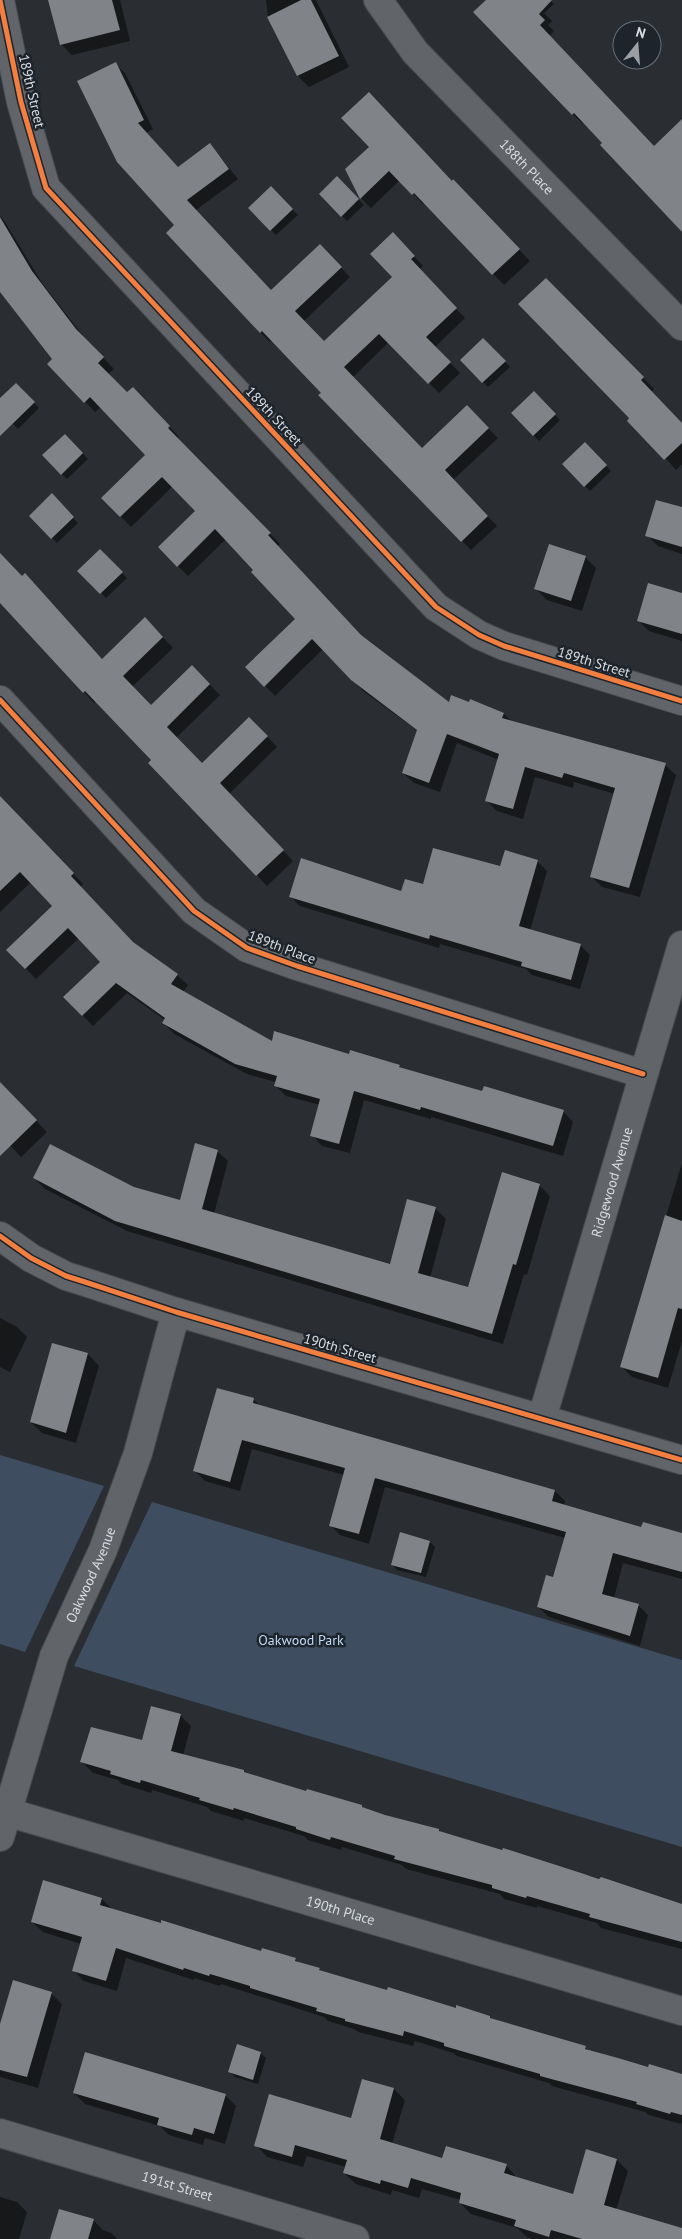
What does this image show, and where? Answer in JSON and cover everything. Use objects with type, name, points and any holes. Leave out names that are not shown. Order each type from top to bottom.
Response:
[{"type":"street","name":"189th Street","points":[[0,0],[21,102],[46,188],[436,607],[479,635],[504,646],[682,701]]},
{"type":"street","name":"188th Place","points":[[378,0],[415,52],[682,326]]},
{"type":"street","name":"189th Place","points":[[0,700],[194,911],[247,948],[307,969],[643,1074]]},
{"type":"street","name":"Ridgewood Avenue","points":[[542,1418],[682,945]]},
{"type":"street","name":"190th Street","points":[[0,1236],[31,1258],[66,1276],[176,1312],[682,1460]]},
{"type":"street","name":"Oakwood Avenue","points":[[2,1819],[54,1656],[103,1550],[138,1453],[176,1312]]},
{"type":"street","name":"190th Place","points":[[2,1819],[682,2011]]},
{"type":"street","name":"191st Street","points":[[0,2133],[355,2239]]},
{"type":"green space","points":[[0,1455],[104,1486],[25,1652],[0,1644]]},
{"type":"green space","name":"Oakwood Park","points":[[152,1502],[682,1660],[682,1847],[74,1666]]},
{"type":"building","points":[[48,0],[112,0],[120,30],[60,45]]},
{"type":"building","points":[[301,0],[311,0],[339,56],[297,76],[267,17]]},
{"type":"building","points":[[486,0],[552,0],[539,14],[545,20],[540,25],[654,146],[682,119],[682,232],[600,145],[602,143],[574,113],[572,115],[473,12]]},
{"type":"building","points":[[116,62],[144,120],[138,123],[178,167],[210,143],[229,169],[187,200],[271,290],[320,244],[342,267],[295,311],[324,341],[392,277],[370,254],[393,232],[415,256],[411,259],[457,308],[426,337],[451,362],[428,384],[379,334],[344,367],[422,448],[467,405],[489,428],[445,470],[488,516],[461,542],[318,395],[321,393],[262,331],[260,333],[166,233],[174,225],[117,162],[77,81]]},
{"type":"building","points":[[369,92],[452,181],[453,179],[520,249],[492,275],[414,193],[412,195],[389,171],[360,199],[345,169],[369,147],[341,118]]},
{"type":"building","points":[[337,176],[359,199],[341,217],[319,194]]},
{"type":"building","points":[[271,186],[293,209],[270,231],[248,208]]},
{"type":"building","points":[[0,217],[32,271],[76,329],[104,357],[98,363],[127,392],[133,387],[170,426],[168,428],[271,533],[268,535],[361,635],[449,702],[451,695],[469,702],[470,699],[504,713],[502,718],[666,763],[629,888],[590,877],[615,788],[564,773],[562,778],[525,767],[513,809],[485,801],[499,754],[447,734],[429,783],[402,773],[417,730],[351,680],[312,639],[264,687],[245,667],[295,619],[251,572],[253,570],[215,529],[177,567],[158,547],[195,511],[162,477],[120,517],[101,498],[145,455],[90,397],[84,403],[47,364],[52,359],[0,292]]},
{"type":"building","points":[[546,278],[644,377],[641,380],[682,423],[682,443],[664,460],[627,421],[629,418],[518,304]]},
{"type":"building","points":[[483,338],[506,361],[482,383],[460,360]]},
{"type":"building","points":[[16,383],[35,402],[0,436],[0,398]]},
{"type":"building","points":[[534,391],[556,414],[533,436],[511,413]]},
{"type":"building","points":[[65,434],[83,453],[61,475],[42,455]]},
{"type":"building","points":[[585,442],[607,465],[584,487],[562,464]]},
{"type":"building","points":[[52,493],[74,517],[51,539],[29,516]]},
{"type":"building","points":[[656,500],[682,507],[682,547],[645,536]]},
{"type":"building","points":[[549,544],[586,556],[571,601],[534,589]]},
{"type":"building","points":[[100,549],[123,572],[100,594],[77,571]]},
{"type":"building","points":[[0,553],[22,576],[25,573],[102,659],[145,617],[163,637],[123,676],[151,705],[192,665],[210,684],[167,727],[202,763],[249,717],[268,736],[220,783],[284,850],[256,876],[148,763],[151,760],[85,691],[83,693],[0,603]]},
{"type":"building","points":[[648,583],[682,593],[682,634],[637,621]]},
{"type":"building","points":[[0,796],[74,873],[71,876],[133,942],[178,974],[171,984],[272,1041],[274,1031],[349,1054],[350,1050],[400,1065],[399,1067],[482,1091],[484,1086],[564,1110],[553,1146],[421,1107],[420,1110],[354,1091],[339,1144],[310,1136],[320,1099],[274,1086],[277,1076],[235,1064],[162,1023],[165,1018],[116,983],[82,1016],[63,997],[100,962],[68,928],[25,969],[6,950],[52,906],[20,872],[0,891]]},
{"type":"building","points":[[433,848],[500,866],[505,850],[538,860],[519,926],[581,944],[571,980],[521,966],[522,962],[430,935],[429,939],[289,897],[301,858],[401,891],[405,879],[423,884]]},
{"type":"building","points":[[0,1082],[37,1120],[0,1156]]},
{"type":"building","points":[[195,1143],[218,1150],[202,1209],[390,1264],[407,1199],[436,1207],[418,1273],[468,1287],[502,1172],[540,1184],[516,1265],[513,1264],[492,1334],[115,1221],[33,1178],[50,1144],[134,1187],[180,1200]]},
{"type":"building","points":[[665,1215],[682,1221],[682,1309],[678,1308],[658,1378],[620,1367]]},
{"type":"building","points":[[52,1343],[88,1353],[66,1433],[30,1422]]},
{"type":"building","points":[[217,1388],[254,1398],[253,1403],[555,1490],[552,1501],[641,1527],[643,1522],[682,1533],[682,1572],[613,1553],[602,1594],[639,1604],[630,1636],[537,1607],[546,1575],[553,1577],[566,1532],[375,1478],[359,1534],[329,1526],[345,1468],[242,1440],[230,1482],[193,1471]]},
{"type":"building","points":[[400,1532],[430,1541],[421,1573],[391,1565]]},
{"type":"building","points":[[151,1706],[181,1714],[171,1751],[244,1770],[244,1772],[306,1791],[307,1789],[362,1805],[362,1807],[385,1815],[439,1829],[439,1831],[502,1850],[503,1848],[599,1879],[601,1877],[682,1904],[682,1942],[589,1917],[590,1914],[527,1896],[526,1898],[492,1888],[492,1885],[394,1859],[395,1856],[331,1837],[330,1840],[296,1829],[296,1827],[234,1808],[233,1810],[199,1800],[200,1798],[141,1780],[140,1783],[110,1774],[111,1771],[80,1762],[91,1727],[142,1740]]},
{"type":"building","points":[[43,1880],[102,1898],[100,1905],[161,1923],[161,1920],[261,1951],[262,1948],[296,1958],[295,1961],[320,1968],[319,1970],[387,1990],[388,1987],[456,2008],[456,2005],[490,2016],[490,2018],[586,2046],[585,2049],[648,2067],[649,2064],[682,2074],[682,2115],[671,2112],[670,2114],[636,2104],[637,2102],[540,2076],[540,2074],[444,2046],[444,2043],[404,2031],[403,2036],[345,2021],[345,2019],[316,2011],[317,2008],[250,1988],[250,1986],[210,1974],[209,1976],[184,1968],[183,1970],[116,1948],[106,1981],[72,1971],[82,1937],[31,1922]]},
{"type":"building","points":[[13,1980],[52,1992],[27,2077],[0,2070],[0,2024]]},
{"type":"building","points":[[237,2044],[261,2052],[253,2080],[228,2072]]},
{"type":"building","points":[[85,2052],[226,2094],[214,2134],[194,2128],[192,2135],[157,2125],[159,2118],[73,2093]]},
{"type":"building","points":[[362,2079],[394,2088],[380,2139],[442,2158],[446,2146],[507,2164],[504,2173],[573,2194],[586,2149],[617,2159],[604,2205],[682,2228],[682,2239],[582,2239],[551,2230],[549,2237],[514,2226],[516,2220],[459,2203],[461,2193],[411,2178],[408,2188],[381,2180],[380,2184],[343,2173],[347,2160],[295,2145],[292,2157],[254,2146],[269,2094],[351,2118]]},
{"type":"building","points":[[59,2209],[94,2219],[88,2239],[50,2239]]},
{"type":"cycle path","points":[[0,0],[21,102],[46,188],[436,607],[479,635],[504,646],[682,701]]},
{"type":"cycle path","points":[[0,700],[194,911],[247,948],[297,966],[643,1074]]},
{"type":"cycle path","points":[[0,1236],[31,1258],[66,1276],[176,1312],[682,1460]]}]
